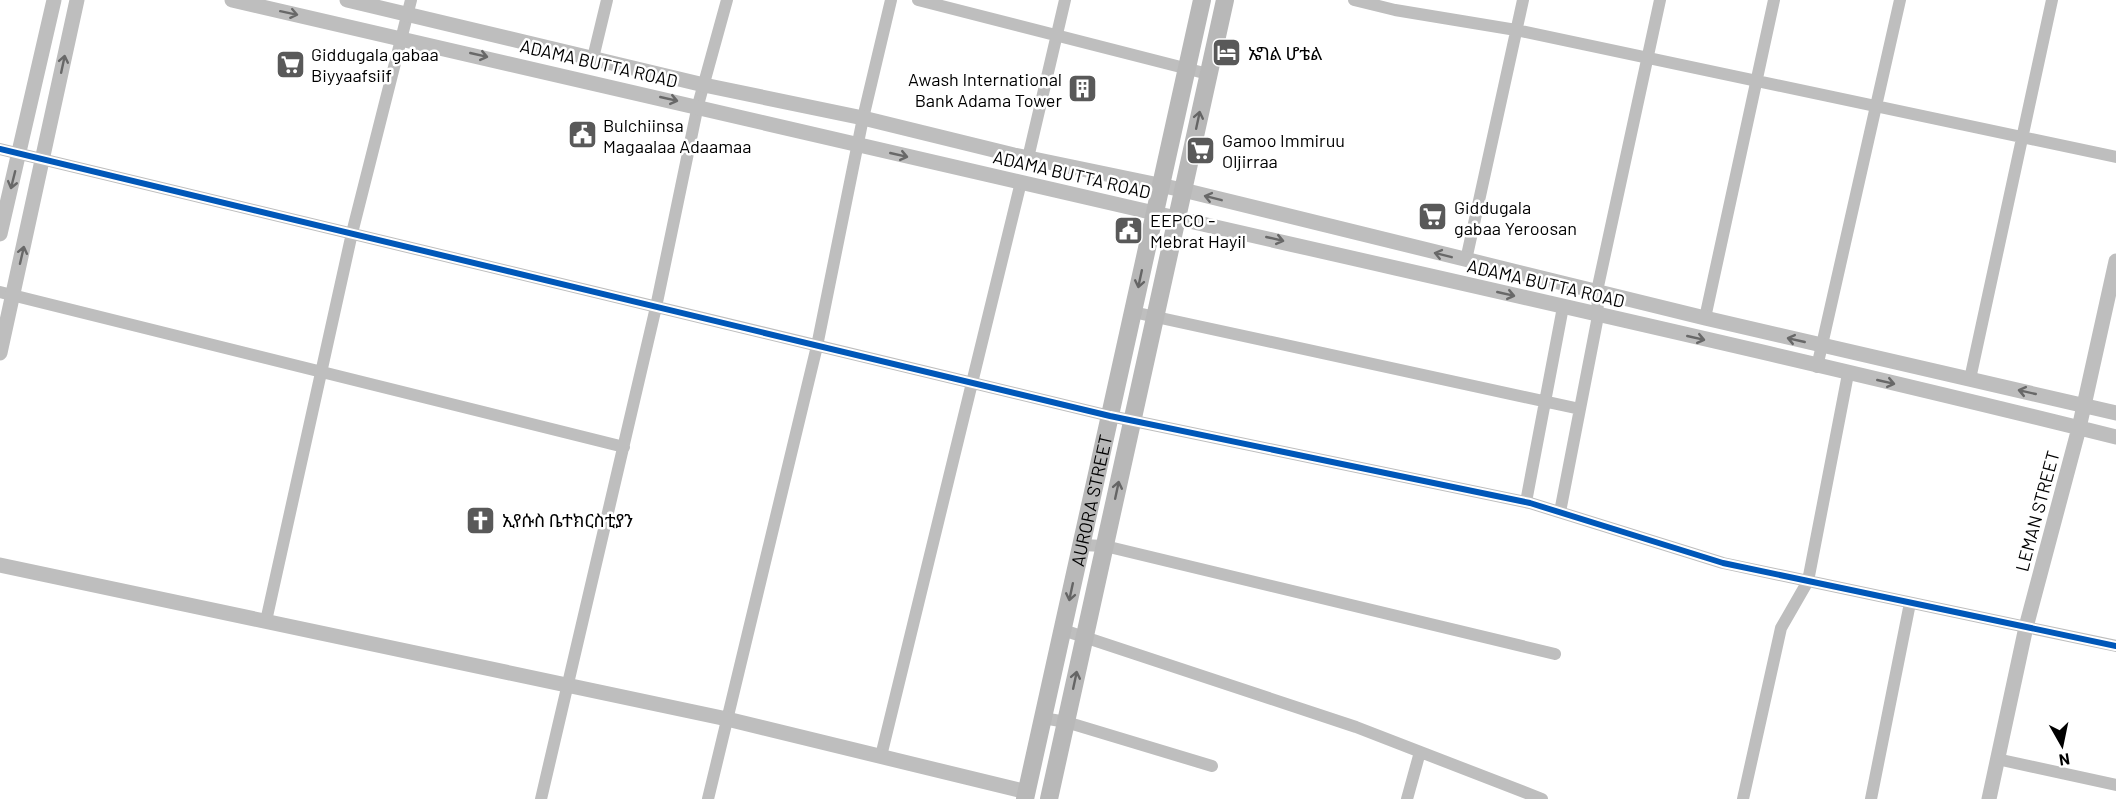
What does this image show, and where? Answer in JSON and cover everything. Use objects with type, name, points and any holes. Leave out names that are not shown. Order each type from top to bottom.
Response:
[{"type":"main road","name":"AURORA STREET","points":[[1026,796],[1202,0]]},
{"type":"main road","name":"AURORA STREET","points":[[1049,798],[1225,0]]},
{"type":"street","points":[[0,234],[54,0]]},
{"type":"street","points":[[0,353],[6,294],[44,159],[77,0]]},
{"type":"street","name":"ADAMA BUTTA ROAD","points":[[232,0],[698,105],[858,145],[1021,182],[1158,200],[1183,190],[1822,346],[2116,413]]},
{"type":"street","name":"ADAMA BUTTA ROAD","points":[[347,0],[409,7],[593,58],[704,85],[863,118],[1028,158],[1158,200],[1177,218],[2116,437]]},
{"type":"street","points":[[593,58],[607,0]]},
{"type":"street","points":[[541,799],[656,307],[698,105],[727,0]]},
{"type":"street","points":[[708,799],[817,346],[863,118],[891,0]]},
{"type":"street","points":[[918,0],[1208,74]]},
{"type":"street","points":[[1028,158],[1065,0]]},
{"type":"street","points":[[1354,0],[1396,5],[2116,157]]},
{"type":"street","points":[[1466,260],[1523,0]]},
{"type":"street","points":[[1560,512],[1598,316],[1597,291],[1660,0]]},
{"type":"street","points":[[1705,318],[1774,0]]},
{"type":"street","points":[[1817,367],[1900,0]]},
{"type":"street","points":[[1970,379],[2052,0]]},
{"type":"street","points":[[266,621],[352,234],[409,7]]},
{"type":"street","points":[[0,149],[1110,416],[1526,502],[1723,563],[2116,646]]},
{"type":"street","points":[[881,756],[1021,182]]},
{"type":"street","name":"LEMAN STREET","points":[[1989,799],[2026,627],[2079,428],[2116,261]]},
{"type":"street","points":[[6,294],[624,447]]},
{"type":"street","points":[[1526,502],[1563,307]]},
{"type":"street","points":[[1133,312],[1580,409]]},
{"type":"street","points":[[1743,799],[1781,628],[1808,581],[1848,374]]},
{"type":"street","points":[[1082,545],[1104,546],[1555,654]]},
{"type":"street","points":[[0,565],[727,719],[881,756],[1026,796],[1049,798]]},
{"type":"street","points":[[1870,799],[1910,603]]},
{"type":"street","points":[[1063,630],[1356,727],[1524,796],[1542,799]]},
{"type":"street","points":[[1043,718],[1066,722],[1212,766]]},
{"type":"street","points":[[1407,799],[1420,752]]},
{"type":"street","points":[[1997,759],[2116,785]]},
{"type":"cycle path","points":[[0,149],[1110,416],[1530,503],[1723,563],[2116,646]]},
{"type":"place","name":"ኤግል ሆቴል","points":[[1227,53]]},
{"type":"place","name":"Giddugala gabaa Biyyaafsiif","points":[[290,64]]},
{"type":"place","name":"Awash International Bank Adama Tower","points":[[1083,89]]},
{"type":"place","name":"Bulchiinsa Magaalaa Adaamaa","points":[[582,135]]},
{"type":"place","name":"Gamoo Immiruu Oljirraa","points":[[1201,150]]},
{"type":"place","name":"Giddugala gabaa Yeroosan","points":[[1433,217]]},
{"type":"place","name":"EEPCO - Mebrat Hayil","points":[[1129,230]]},
{"type":"place","name":"ኢየሱስ ቤተክርስቲያን","points":[[481,520]]}]
